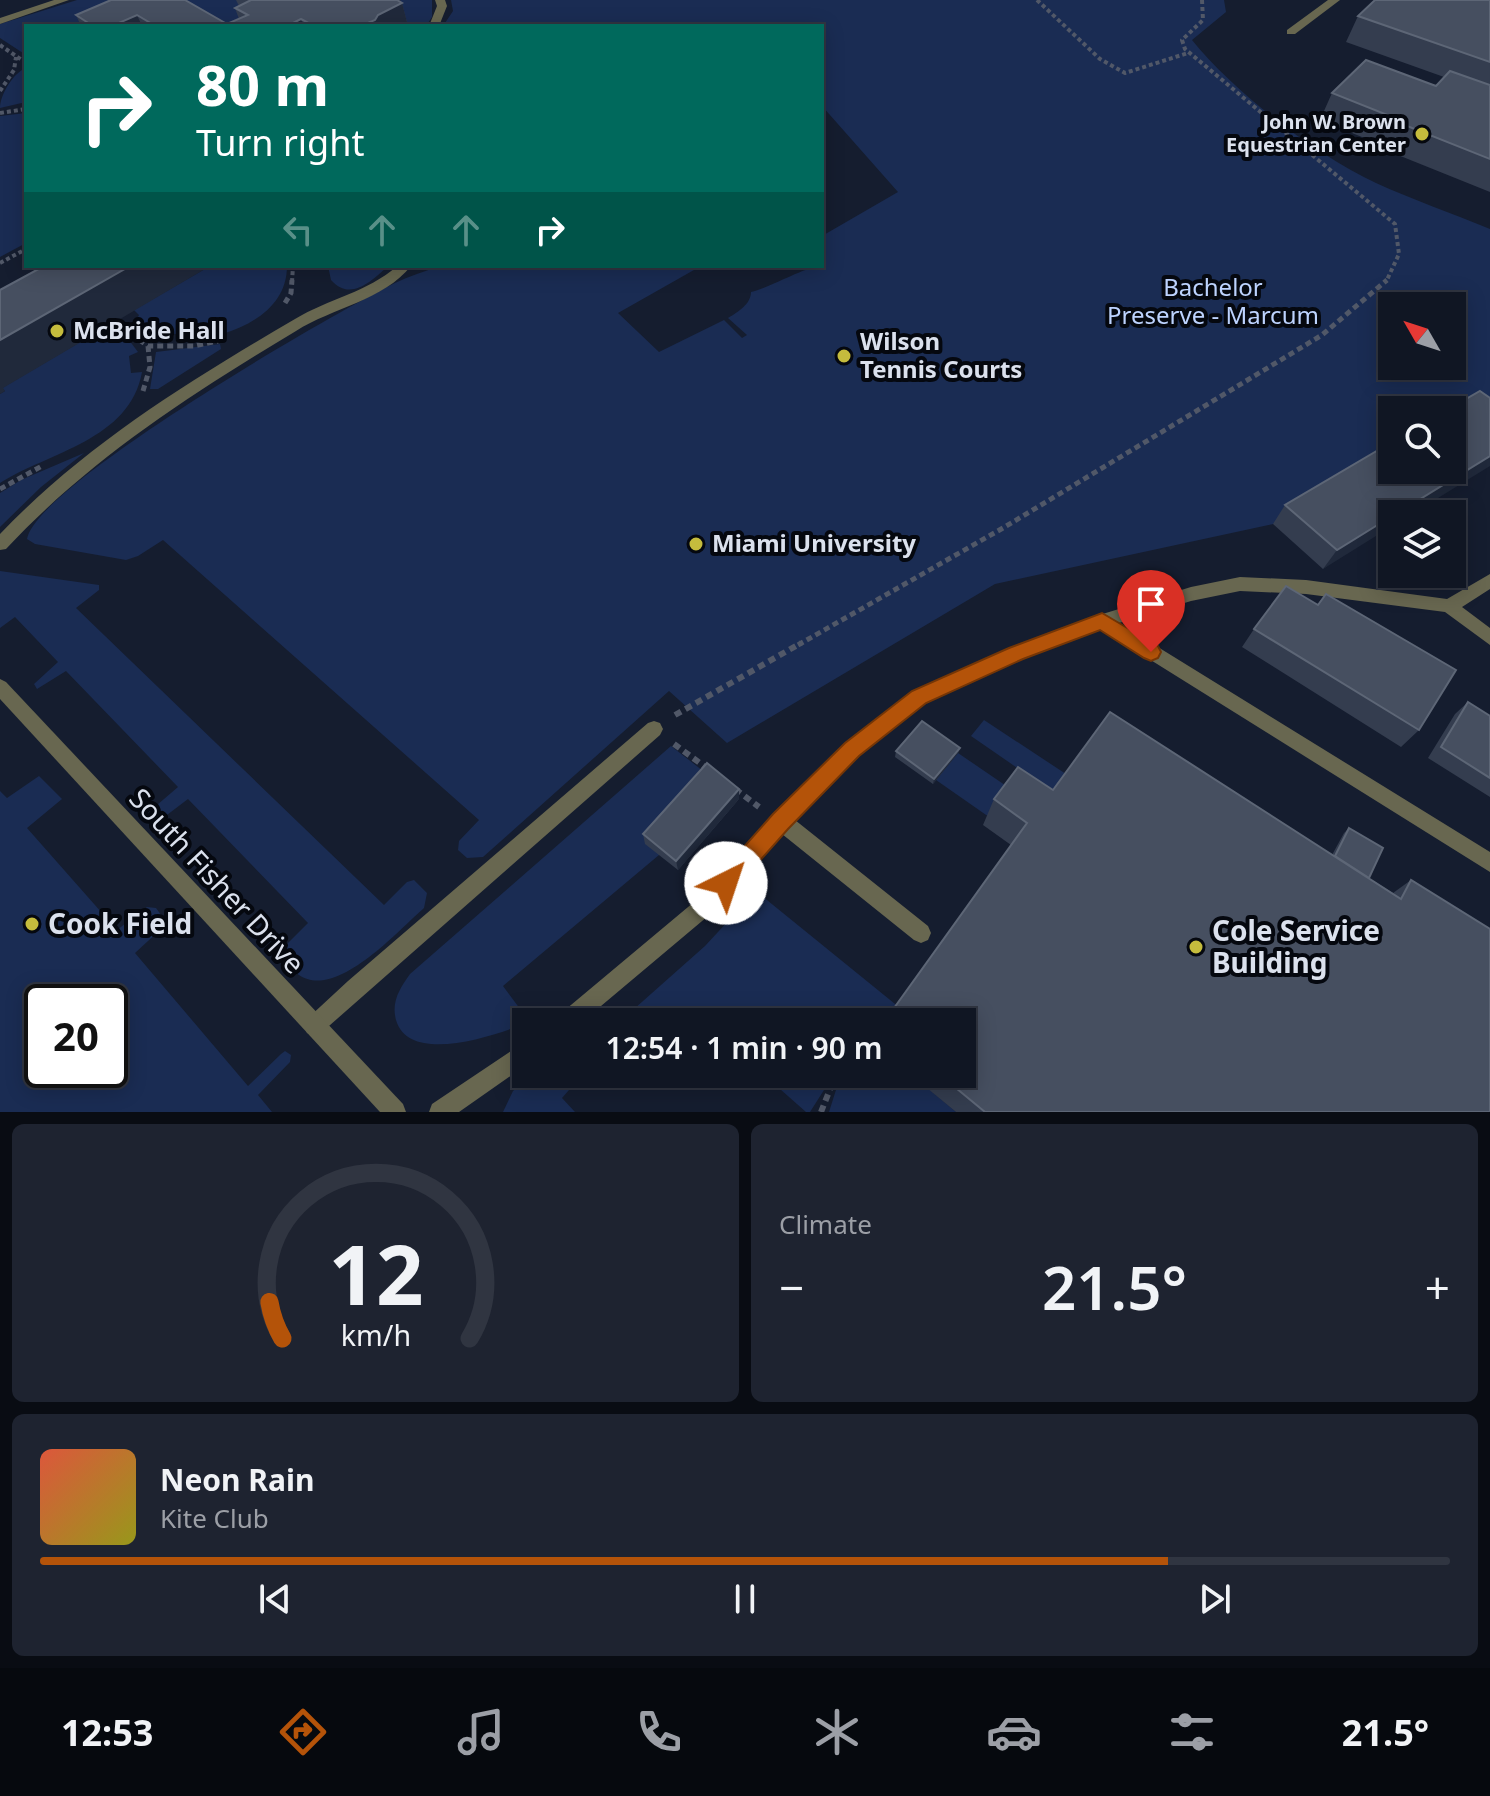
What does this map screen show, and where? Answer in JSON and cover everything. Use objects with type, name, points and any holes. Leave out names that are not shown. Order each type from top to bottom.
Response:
[{"type":"street","points":[[0,21],[64,0]]},
{"type":"street","points":[[435,24],[442,6],[440,0]]},
{"type":"street","points":[[1291,32],[1335,0]]},
{"type":"street","points":[[0,544],[35,505],[92,457],[151,416],[314,314],[358,296],[402,268]]},
{"type":"street","points":[[1449,606],[1490,581]]},
{"type":"street","points":[[583,1008],[707,904],[781,821],[852,749],[919,697],[1016,654],[1102,621],[1191,594],[1240,584],[1306,587],[1449,606],[1490,638]]},
{"type":"street","points":[[1102,621],[1490,863]]},
{"type":"street","name":"South Fisher Drive","points":[[0,687],[395,1112]]},
{"type":"street","points":[[314,1026],[385,960],[654,729]]},
{"type":"street","points":[[781,821],[921,933]]},
{"type":"street","points":[[440,1112],[512,1062]]},
{"type":"path","points":[[1037,0],[1100,59],[1125,73],[1188,53]]},
{"type":"path","points":[[654,729],[690,704],[1003,528],[1322,335],[1387,281],[1399,254],[1395,224],[1188,53],[1182,40],[1203,20],[1202,0]]},
{"type":"path","points":[[0,45],[24,62]]},
{"type":"path","points":[[0,52],[6,49]]},
{"type":"path","points":[[0,91],[14,70],[16,57]]},
{"type":"path","points":[[0,113],[24,109]]},
{"type":"path","points":[[0,263],[24,251]]},
{"type":"path","points":[[115,322],[148,346],[194,346],[231,341]]},
{"type":"path","points":[[674,744],[711,771]]},
{"type":"path","points":[[733,788],[781,821]]},
{"type":"path","points":[[821,1112],[830,1088]]},
{"type":"green space","points":[[77,0],[270,0],[242,14],[260,24],[24,24],[24,54],[0,38],[0,24]]},
{"type":"green space","points":[[401,0],[432,0],[432,17],[427,24],[387,24],[376,13]]},
{"type":"green space","name":"Bachelor Preserve - Marcum","points":[[451,0],[1224,0],[1226,12],[1192,40],[1252,100],[1302,139],[1352,171],[1490,229],[1490,442],[1466,422],[1466,396],[1378,396],[1378,462],[1273,524],[995,584],[727,743],[669,691],[483,857],[467,858],[458,850],[459,841],[479,820],[163,540],[126,560],[35,544],[27,539],[43,514],[80,480],[192,402],[362,300],[435,268],[697,268],[618,313],[659,352],[724,320],[742,338],[747,335],[728,318],[746,304],[751,292],[807,269],[824,268],[824,235],[898,192],[824,108],[824,24],[444,24],[453,11]]},
{"type":"green space","points":[[24,69],[24,102],[0,108],[2,97],[16,75]]},
{"type":"green space","points":[[24,113],[24,244],[0,257],[0,116]]},
{"type":"green space","points":[[207,268],[287,268],[277,299],[266,311],[253,321],[220,335],[187,342],[188,335],[153,332],[135,323],[139,315],[134,310]]},
{"type":"green space","points":[[328,268],[386,268],[361,287],[353,289],[338,286],[331,280]]},
{"type":"green space","points":[[109,325],[126,336],[138,352],[129,356],[131,373],[142,372],[134,395],[122,414],[85,441],[0,483],[0,394],[5,391],[2,388]]},
{"type":"green space","points":[[220,344],[221,349],[158,389],[150,389],[156,352]]},
{"type":"green space","points":[[84,453],[41,487],[0,527],[0,493],[21,480]]},
{"type":"green space","points":[[0,571],[99,585],[99,590],[76,608],[384,905],[407,882],[414,880],[427,893],[424,908],[375,953],[334,978],[314,980],[297,973],[283,954],[287,944],[308,923],[188,799],[163,818],[155,816],[157,805],[178,787],[66,671],[37,689],[34,684],[58,662],[15,617],[0,628]]},
{"type":"green space","points":[[984,720],[1069,776],[1055,794],[971,736]]},
{"type":"green space","points":[[671,746],[707,774],[659,855],[503,986],[519,1008],[512,1008],[512,1028],[453,1043],[417,1041],[404,1034],[396,1020],[396,1001],[410,974]]},
{"type":"green space","points":[[958,753],[1043,811],[989,817],[936,780]]},
{"type":"green space","points":[[39,776],[62,799],[27,828],[117,930],[147,907],[156,908],[164,919],[161,929],[135,953],[248,1086],[285,1051],[291,1055],[290,1062],[258,1095],[272,1112],[0,1112],[0,791],[7,798]]},
{"type":"green space","points":[[756,891],[900,1008],[635,1008],[705,946]]},
{"type":"green space","points":[[517,1088],[571,1088],[562,1098],[575,1112],[503,1112]]},
{"type":"green space","points":[[779,1088],[824,1088],[810,1112],[806,1112]]},
{"type":"green space","points":[[837,1088],[928,1088],[956,1112],[829,1112]]},
{"type":"building","points":[[111,0],[185,0],[227,24],[152,24],[137,15],[117,24],[90,24],[76,15]]},
{"type":"building","points":[[251,0],[397,0],[402,3],[366,24],[310,24],[301,19],[291,24],[227,24],[248,15],[235,8]]},
{"type":"building","points":[[1375,0],[1490,0],[1490,62],[1358,16]]},
{"type":"building","points":[[1366,60],[1436,86],[1450,71],[1490,85],[1490,159],[1332,93]]},
{"type":"building","points":[[40,268],[126,268],[0,340],[0,290]]},
{"type":"building","points":[[1480,391],[1490,398],[1490,456],[1466,471],[1466,399]]},
{"type":"building","points":[[1378,450],[1378,484],[1445,484],[1419,500],[1378,500],[1378,525],[1337,550],[1285,505]]},
{"type":"building","points":[[1286,586],[1318,605],[1326,594],[1456,670],[1419,730],[1254,629]]},
{"type":"building","points":[[1468,702],[1490,716],[1490,778],[1441,747]]},
{"type":"building","name":"Cole Service Building","points":[[1110,712],[1401,899],[1411,880],[1490,929],[1490,1112],[985,1112],[956,1088],[976,1088],[976,1008],[894,1008],[1027,823],[994,799],[1018,767],[1053,790]]},
{"type":"building","points":[[922,721],[960,748],[934,779],[896,751]]},
{"type":"building","points":[[707,763],[739,789],[676,861],[643,834]]},
{"type":"building","points":[[1349,828],[1383,848],[1369,878],[1335,856]]},
{"type":"place","name":"John W. Brown Equestrian Center","points":[[1422,134]]},
{"type":"place","name":"McBride Hall","points":[[57,331]]},
{"type":"place","name":"Wilson Tennis Courts","points":[[844,356]]},
{"type":"place","name":"Miami University","points":[[696,544]]},
{"type":"place","name":"Cook Field","points":[[32,924]]},
{"type":"place","name":"Cole Service Building","points":[[1196,947]]},
{"type":"route","points":[[726,883],[781,821],[852,749],[919,697],[1016,654],[1102,621],[1151,652]]}]
